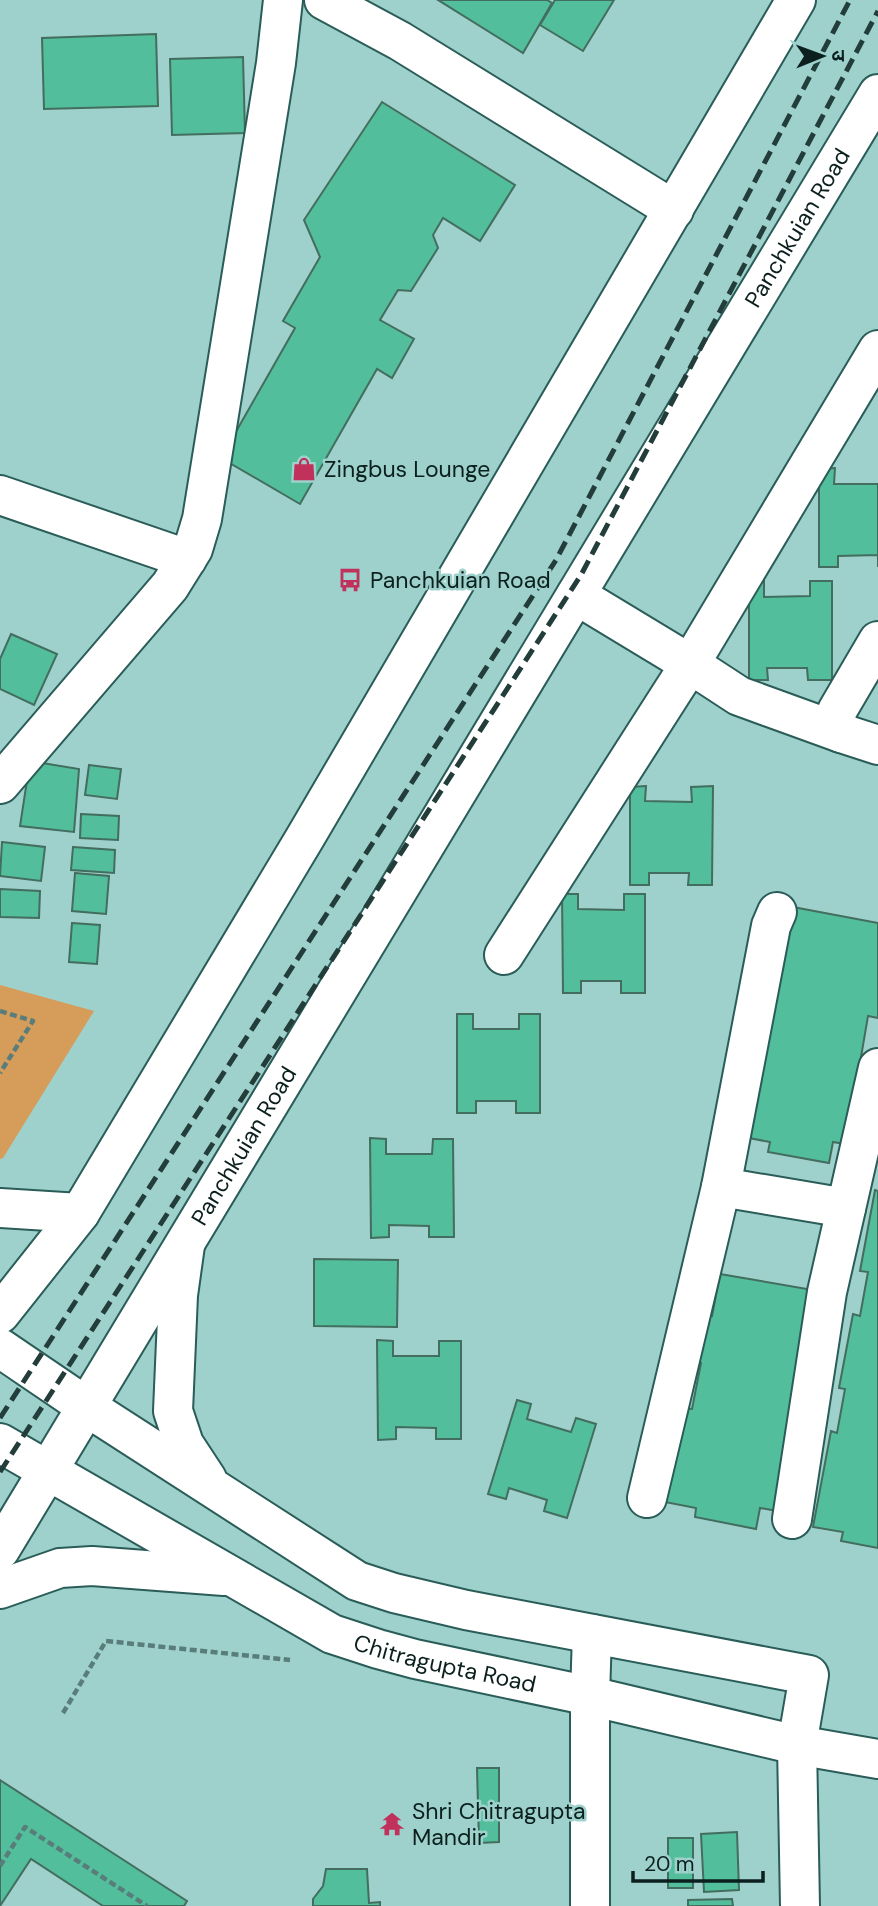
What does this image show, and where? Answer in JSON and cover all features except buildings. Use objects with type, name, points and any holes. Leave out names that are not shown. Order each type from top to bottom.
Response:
[{"type":"street","points":[[0,784],[170,586],[193,549],[202,519],[276,63],[283,0]]},
{"type":"street","points":[[324,0],[400,41],[674,210]]},
{"type":"street","points":[[0,1314],[80,1213],[306,836],[796,0]]},
{"type":"street","name":"Panchkuian Road","points":[[0,1550],[878,94]]},
{"type":"street","points":[[504,955],[690,664],[878,349]]},
{"type":"street","points":[[0,495],[187,559]]},
{"type":"street","points":[[576,596],[739,696],[878,745]]},
{"type":"street","points":[[841,733],[836,725],[837,711],[878,642]]},
{"type":"street","points":[[647,1498],[721,1187],[771,926],[777,912]]},
{"type":"street","points":[[792,1519],[827,1292],[846,1208],[868,1161],[878,1068]]},
{"type":"street","points":[[721,1187],[846,1208]]},
{"type":"street","points":[[0,1208],[80,1213]]},
{"type":"street","points":[[185,1245],[178,1295],[173,1411],[184,1444],[212,1487]]},
{"type":"street","points":[[0,1348],[357,1581],[429,1602],[808,1675],[797,1745],[800,1906]]},
{"type":"street","name":"Chitragupta Road","points":[[0,1443],[332,1634],[415,1659],[590,1696],[797,1745],[878,1759]]},
{"type":"street","points":[[0,1589],[60,1568],[92,1566],[233,1577]]},
{"type":"street","points":[[590,1906],[592,1634]]},
{"type":"path","points":[[0,1012],[33,1021],[0,1073]]},
{"type":"path","points":[[62,1713],[106,1641],[290,1660],[332,1634]]},
{"type":"path","points":[[0,1866],[25,1827],[146,1906]]},
{"type":"shaded area","points":[[0,985],[94,1011],[0,1159]]},
{"type":"railway","points":[[0,1418],[556,560],[850,0]]},
{"type":"railway","points":[[0,1472],[581,575],[878,11]]},
{"type":"place","name":"Zingbus Lounge","points":[[304,469]]},
{"type":"place","name":"Panchkuian Road","points":[[350,580]]},
{"type":"place","name":"Shri Chitragupta Mandir","points":[[392,1824]]}]
